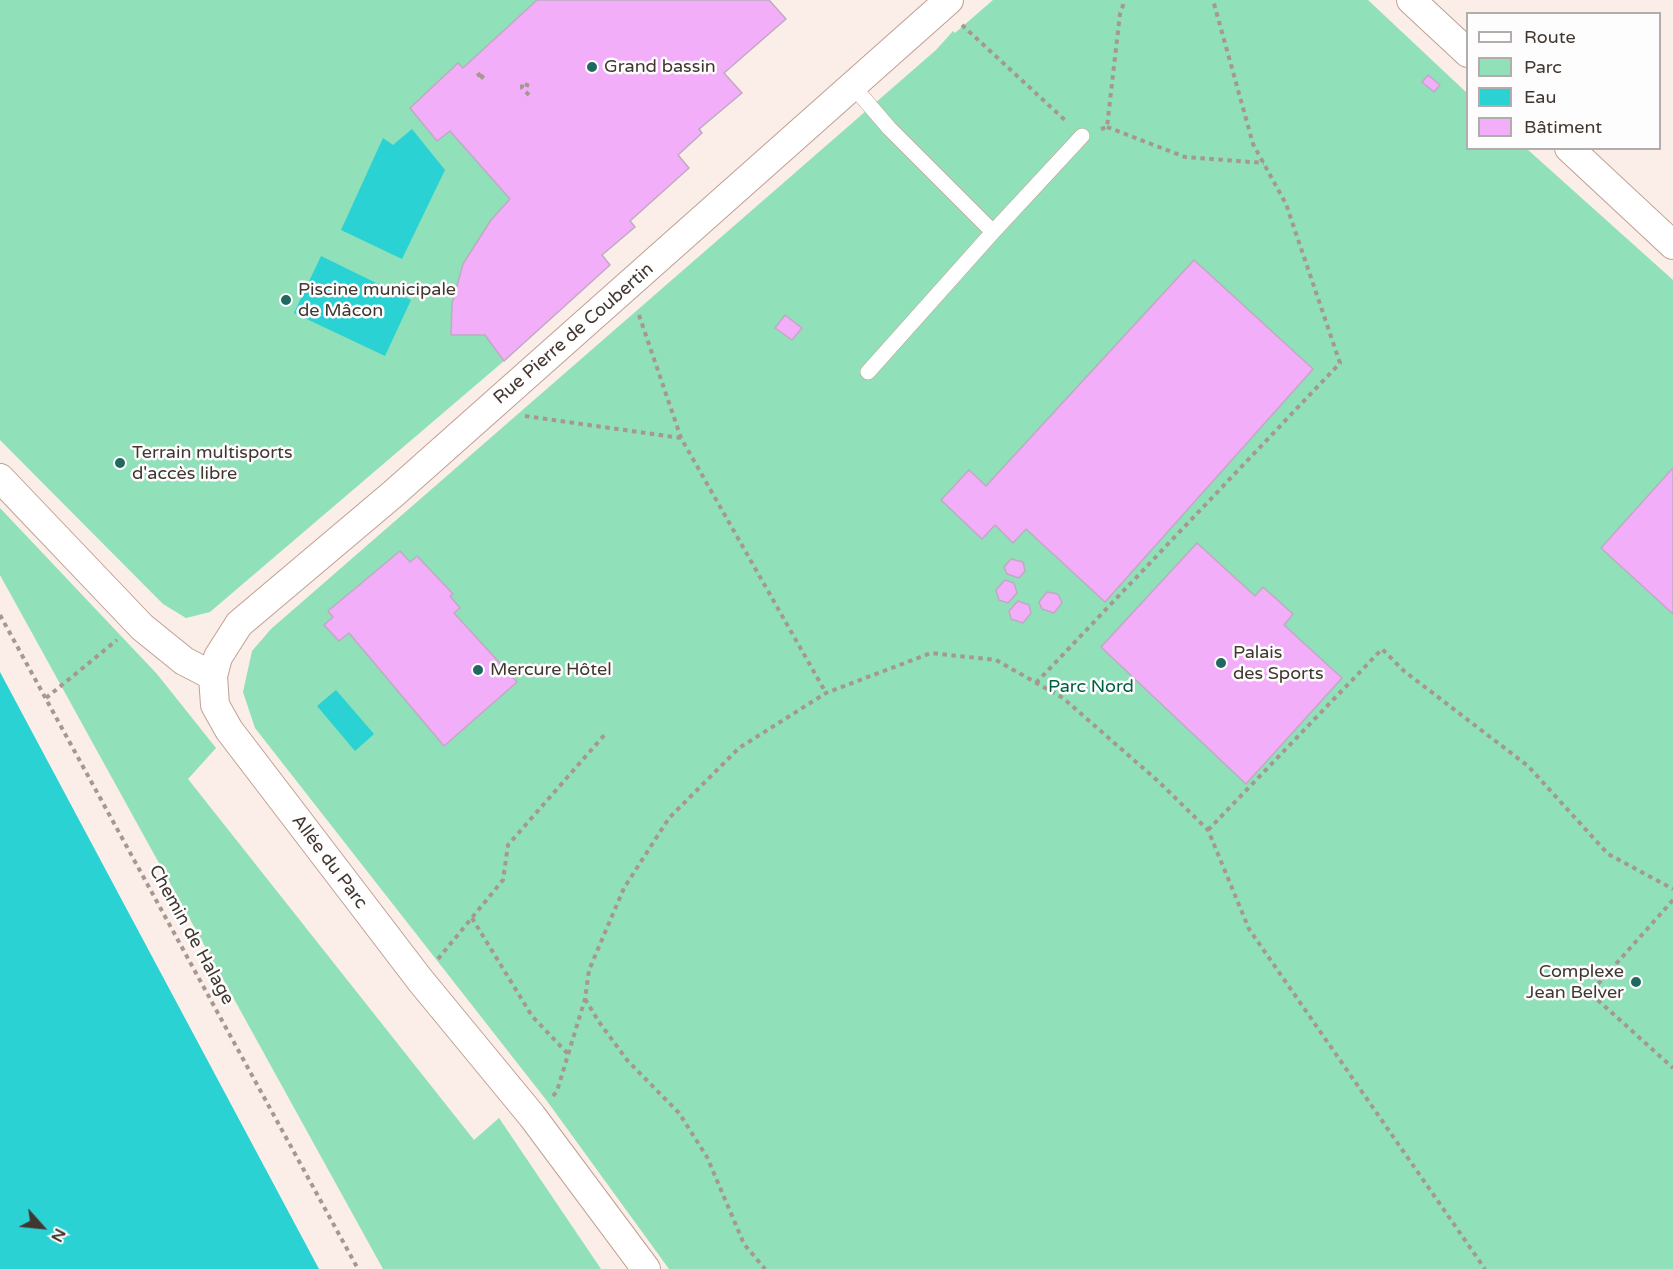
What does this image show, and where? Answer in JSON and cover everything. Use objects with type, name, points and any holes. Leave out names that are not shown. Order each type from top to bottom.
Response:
[{"type":"street","points":[[1411,0],[1466,52]]},
{"type":"street","name":"Rue Pierre de Coubertin","points":[[213,676],[218,657],[239,624],[487,411],[946,3]]},
{"type":"street","points":[[1571,150],[1673,245]]},
{"type":"street","points":[[0,478],[142,627],[184,661],[213,676]]},
{"type":"street","name":"Allée du Parc","points":[[213,676],[215,705],[229,730],[420,980],[532,1116],[646,1269]]},
{"type":"lane","points":[[853,86],[889,128],[993,232]]},
{"type":"lane","points":[[868,372],[1082,136]]},
{"type":"path","points":[[1107,127],[1120,14],[1125,0]]},
{"type":"path","points":[[1036,683],[1340,363],[1286,204],[1253,144],[1214,0]]},
{"type":"path","points":[[946,3],[1082,136],[1107,127],[1185,157],[1264,163]]},
{"type":"path","points":[[529,95],[522,88],[522,83],[532,87]]},
{"type":"path","points":[[629,285],[681,438],[826,693]]},
{"type":"path","points":[[487,411],[681,438]]},
{"type":"path","name":"Chemin de Halage","points":[[0,615],[358,1269]]},
{"type":"path","points":[[46,698],[111,644],[142,627]]},
{"type":"path","points":[[1208,830],[1382,649],[1404,670],[1528,766],[1608,854],[1673,889]]},
{"type":"path","points":[[532,1116],[557,1092],[585,999],[589,970],[624,888],[669,818],[738,748],[826,693],[931,653],[996,660],[1063,698],[1159,782],[1208,830],[1249,929],[1485,1269]]},
{"type":"path","points":[[420,980],[503,880],[508,844],[607,732]]},
{"type":"path","points":[[1673,900],[1590,993],[1673,1068]]},
{"type":"path","points":[[472,918],[532,1016],[568,1055]]},
{"type":"path","points":[[585,999],[627,1060],[679,1113],[707,1157],[744,1244],[765,1269]]},
{"type":"green space","name":"Piscine municipale de Mâcon","points":[[0,0],[769,0],[786,19],[724,73],[742,93],[700,129],[702,133],[678,154],[689,168],[630,220],[635,227],[602,255],[610,265],[504,361],[210,612],[186,618],[163,604],[0,440]]},
{"type":"green space","name":"Parc Nord","points":[[993,0],[1368,0],[1466,92],[1466,150],[1528,150],[1673,280],[1673,1269],[669,1269],[547,1101],[255,728],[243,692],[252,651],[271,629],[936,50],[953,31],[955,33]]},
{"type":"green space","points":[[0,508],[157,674],[216,748],[188,779],[474,1140],[499,1118],[601,1269],[383,1269],[0,575]]},
{"type":"water","points":[[412,129],[445,170],[402,259],[341,230],[383,138],[393,145]]},
{"type":"water","points":[[321,256],[411,300],[385,356],[294,313]]},
{"type":"water","points":[[0,672],[319,1269],[0,1269]]},
{"type":"water","points":[[336,690],[374,734],[355,751],[317,706]]},
{"type":"building","points":[[537,0],[769,0],[786,19],[724,73],[742,93],[699,129],[702,133],[678,155],[689,168],[630,221],[635,227],[602,255],[610,265],[504,361],[485,335],[451,335],[452,304],[463,264],[491,220],[510,199],[450,131],[437,141],[410,108],[458,63],[463,68]]},
{"type":"building","points":[[1428,75],[1440,85],[1434,92],[1422,82]]},
{"type":"building","points":[[1194,260],[1313,369],[1105,602],[1026,529],[1013,543],[995,525],[982,539],[941,500],[969,470],[986,486]]},
{"type":"building","points":[[785,315],[802,328],[792,340],[775,328]]},
{"type":"building","points":[[1673,468],[1673,614],[1601,548]]},
{"type":"building","name":"Palais des Sports","points":[[1197,543],[1255,596],[1263,587],[1293,614],[1284,625],[1342,678],[1246,784],[1101,647]]},
{"type":"building","points":[[400,551],[410,562],[417,556],[453,594],[450,596],[460,608],[454,613],[517,682],[444,746],[349,633],[339,641],[324,625],[333,617],[328,611]]},
{"type":"building","points":[[1011,559],[1023,562],[1025,571],[1019,578],[1007,574],[1004,567]]},
{"type":"building","points":[[1005,580],[1014,583],[1017,593],[1008,603],[999,600],[996,590]]},
{"type":"building","points":[[1047,592],[1058,594],[1062,603],[1054,613],[1042,609],[1039,602]]},
{"type":"building","points":[[1018,601],[1029,605],[1031,613],[1023,623],[1011,619],[1009,611]]},
{"type":"place","name":"Grand bassin","points":[[592,67]]},
{"type":"place","name":"Piscine municipale de Mâcon","points":[[286,300]]},
{"type":"place","name":"Terrain multisports d'accès libre","points":[[120,463]]},
{"type":"place","name":"Palais des Sports","points":[[1221,663]]},
{"type":"place","name":"Mercure Hôtel","points":[[478,670]]},
{"type":"place","name":"Complexe Jean Belver","points":[[1636,982]]}]
